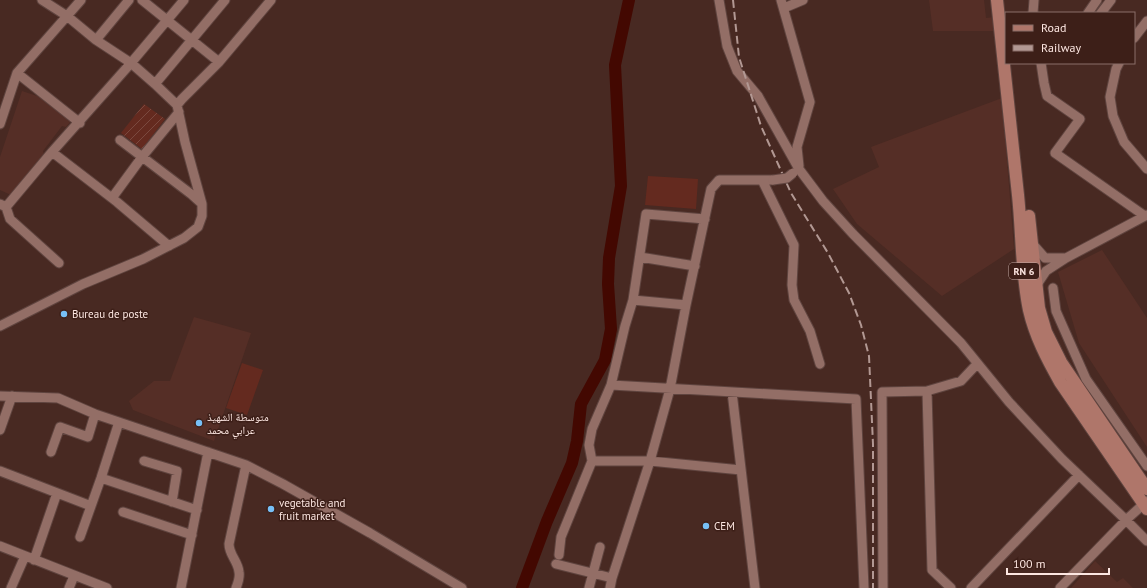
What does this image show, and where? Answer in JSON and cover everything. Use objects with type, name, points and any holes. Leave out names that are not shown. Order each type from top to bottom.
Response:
[{"type":"main road","name":"RN 6","points":[[997,0],[1022,226],[1036,264],[1025,286],[1029,310],[1041,346],[1060,382],[1146,505]]},
{"type":"main road","points":[[1006,0],[1007,12]]},
{"type":"main road","name":"RN 6","points":[[1012,64],[1031,242],[1036,264],[1036,286],[1039,308],[1046,332],[1061,362],[1147,489]]},
{"type":"street","points":[[0,326],[83,284],[184,238],[198,227],[202,216],[202,204],[185,142],[178,108],[155,84],[131,63],[96,40],[67,16],[42,0]]},
{"type":"street","points":[[0,124],[17,73],[81,0]]},
{"type":"street","points":[[96,40],[129,0]]},
{"type":"street","points":[[142,0],[219,62]]},
{"type":"street","points":[[59,262],[10,219],[3,206],[80,123],[184,0]]},
{"type":"street","points":[[155,84],[225,0]]},
{"type":"street","points":[[112,198],[178,108],[182,99],[219,62],[271,0]]},
{"type":"street","points":[[719,0],[727,46],[737,71],[758,96],[796,171],[838,217],[960,343],[1009,402],[1062,460],[1147,541]]},
{"type":"street","points":[[610,588],[650,461],[670,389],[686,305],[711,190],[719,180],[773,180],[788,178],[796,171],[797,147],[810,102],[783,4],[803,0]]},
{"type":"street","points":[[1033,12],[1034,0]]},
{"type":"street","points":[[1089,12],[1097,0]]},
{"type":"street","points":[[1102,12],[1111,0]]},
{"type":"street","points":[[1135,37],[1147,21]]},
{"type":"street","points":[[1036,264],[1066,258],[1146,215],[1055,152],[1080,119],[1047,96],[1041,64]]},
{"type":"street","points":[[1118,64],[1110,97],[1113,116],[1124,142],[1147,168]]},
{"type":"street","points":[[17,73],[80,123]]},
{"type":"street","points":[[120,140],[202,204]]},
{"type":"street","points":[[52,152],[112,198],[169,246]]},
{"type":"street","points":[[762,180],[794,245],[792,285],[794,300],[810,331],[820,364]]},
{"type":"street","points":[[612,578],[593,574],[557,560],[561,537],[592,461],[589,445],[592,429],[611,385],[625,326],[633,300],[646,214],[705,219]]},
{"type":"street","points":[[640,257],[695,266]]},
{"type":"street","points":[[1036,264],[1066,258]]},
{"type":"street","points":[[1053,288],[1056,311],[1086,379],[1147,466]]},
{"type":"street","points":[[633,300],[686,305]]},
{"type":"street","points":[[884,588],[882,392],[928,391],[961,381],[978,364]]},
{"type":"street","points":[[611,385],[856,399],[864,588]]},
{"type":"street","points":[[928,391],[932,570],[951,588]]},
{"type":"street","points":[[732,392],[755,588]]},
{"type":"street","points":[[0,396],[58,398],[95,414],[246,466],[283,484],[370,533],[462,588]]},
{"type":"street","points":[[0,430],[12,396]]},
{"type":"street","points":[[51,452],[60,427],[88,437],[95,414]]},
{"type":"street","points":[[80,537],[92,506],[119,422]]},
{"type":"street","points":[[181,588],[208,452]]},
{"type":"street","points":[[144,461],[177,471],[172,502]]},
{"type":"street","points":[[592,461],[650,461],[741,470]]},
{"type":"street","points":[[236,588],[239,578],[239,571],[237,563],[231,555],[229,544],[246,466]]},
{"type":"street","points":[[0,471],[92,506]]},
{"type":"street","points":[[971,588],[1078,475]]},
{"type":"street","points":[[101,478],[197,510]]},
{"type":"street","points":[[34,560],[57,493]]},
{"type":"street","points":[[1060,588],[1126,520],[1146,505]]},
{"type":"street","points":[[123,512],[192,535]]},
{"type":"street","points":[[0,546],[107,588]]},
{"type":"street","points":[[589,588],[600,547]]},
{"type":"street","points":[[11,588],[25,556]]},
{"type":"street","points":[[69,588],[74,576]]},
{"type":"shaded area","points":[[929,0],[984,0],[986,18],[995,17],[997,31],[933,31]]},
{"type":"shaded area","points":[[22,91],[43,98],[71,121],[66,127],[62,126],[43,151],[44,155],[11,195],[0,190],[0,157]]},
{"type":"shaded area","points":[[1002,98],[1014,249],[942,296],[857,224],[833,189],[879,167],[871,147]]},
{"type":"shaded area","points":[[144,104],[165,119],[142,149],[121,133]]},
{"type":"shaded area","points":[[648,176],[698,179],[696,209],[645,205]]},
{"type":"shaded area","points":[[1102,250],[1147,318],[1147,447],[1079,343],[1058,272]]},
{"type":"shaded area","points":[[194,317],[251,333],[214,441],[133,410],[129,401],[154,381],[170,381]]},
{"type":"shaded area","points":[[242,363],[263,370],[247,415],[226,408]]},
{"type":"shaded area","points":[[1095,561],[1117,582],[1123,578],[1133,588],[1071,588]]},
{"type":"waterway","points":[[522,588],[547,521],[572,463],[577,441],[581,404],[605,360],[611,329],[608,284],[609,258],[621,186],[615,65],[629,0]]},
{"type":"railway","points":[[733,0],[739,57],[761,126],[791,193],[828,253],[849,293],[861,325],[869,356],[873,444],[873,588]]},
{"type":"place","name":"Bureau de poste","points":[[64,314]]},
{"type":"place","name":"متوسطة الشهيذ عرابي محمد","points":[[199,423]]},
{"type":"place","name":"vegetable and fruit market","points":[[271,509]]},
{"type":"place","name":"CEM","points":[[706,526]]}]
